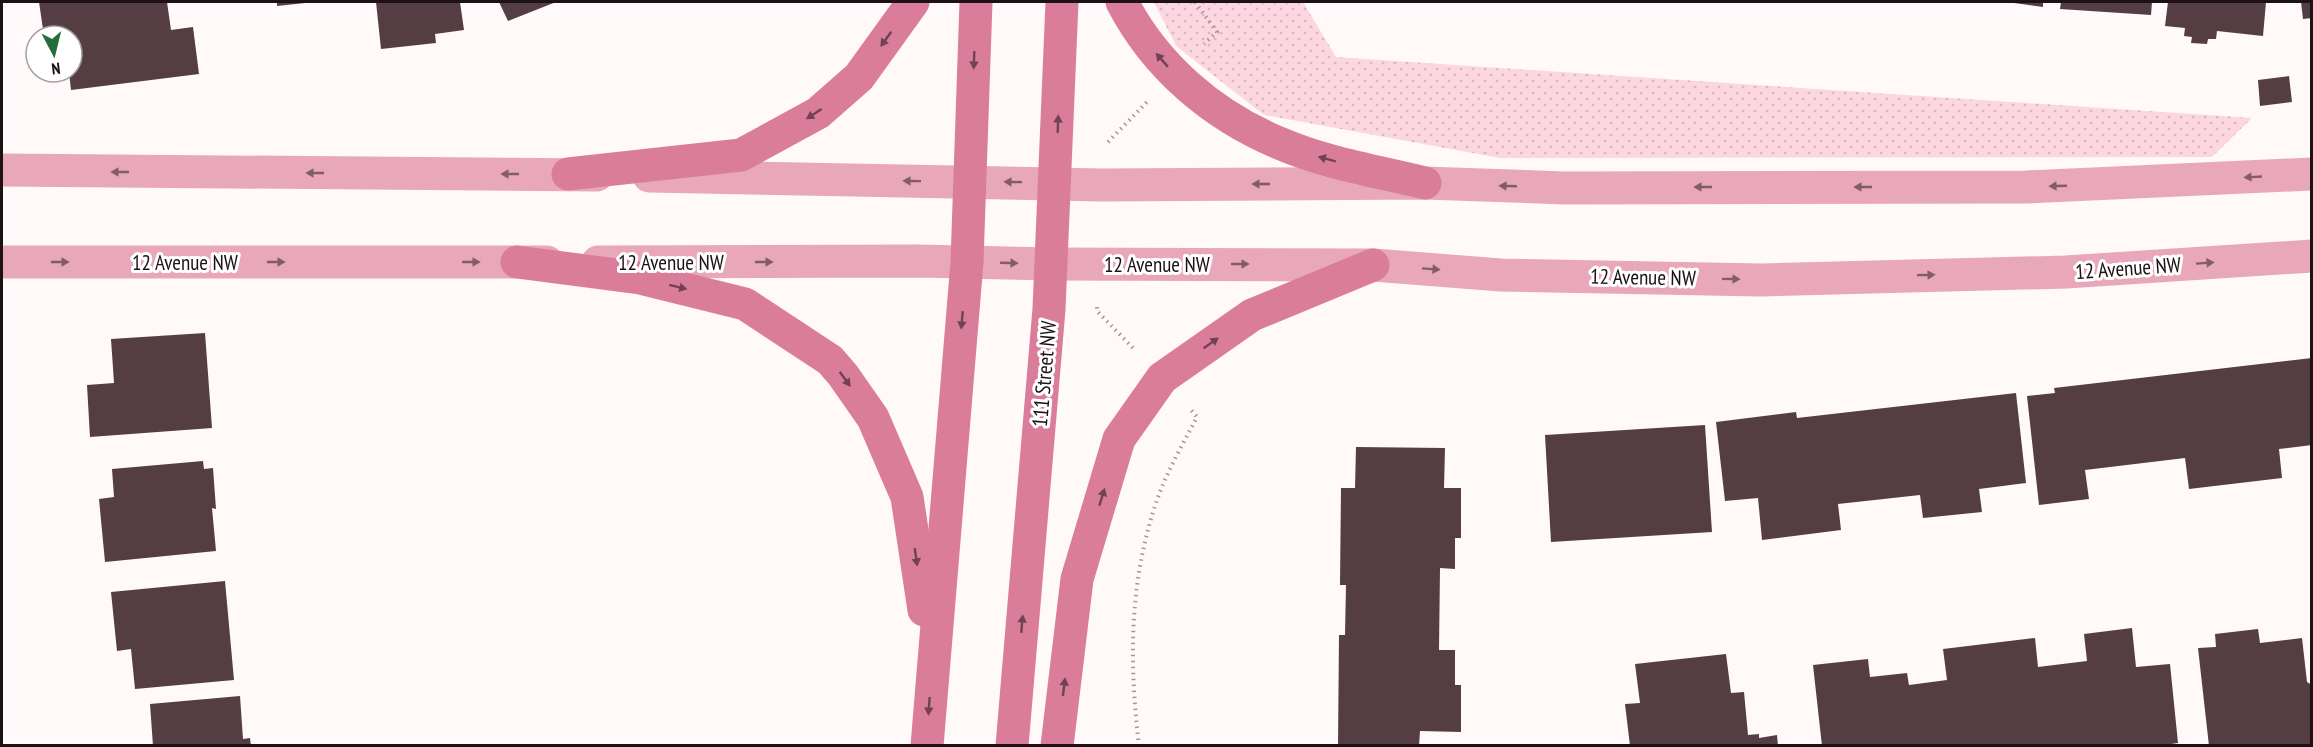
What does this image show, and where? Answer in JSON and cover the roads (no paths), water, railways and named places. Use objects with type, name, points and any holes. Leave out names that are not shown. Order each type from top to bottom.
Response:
[{"type":"main road","points":[[568,174],[741,156],[818,113],[859,77],[913,2]]},
{"type":"main road","points":[[927,746],[966,262],[976,2]]},
{"type":"main road","name":"111 Street NW","points":[[1012,746],[1052,264],[1062,2]]},
{"type":"main road","points":[[1122,2],[1149,45],[1173,72],[1205,101],[1241,125],[1280,144],[1321,157],[1425,183]]},
{"type":"main road","points":[[517,262],[640,278],[745,304],[830,360],[873,418],[907,497],[932,667]]},
{"type":"main road","points":[[1057,746],[1077,579],[1119,440],[1162,378],[1252,315],[1373,265]]},
{"type":"street","points":[[2,170],[568,174],[1102,185],[1425,183],[1565,188],[2026,187],[2312,174]]},
{"type":"street","name":"12 Avenue NW","points":[[2,262],[966,262],[1373,265],[1501,275],[1761,280],[2066,272],[2312,256]]}]
